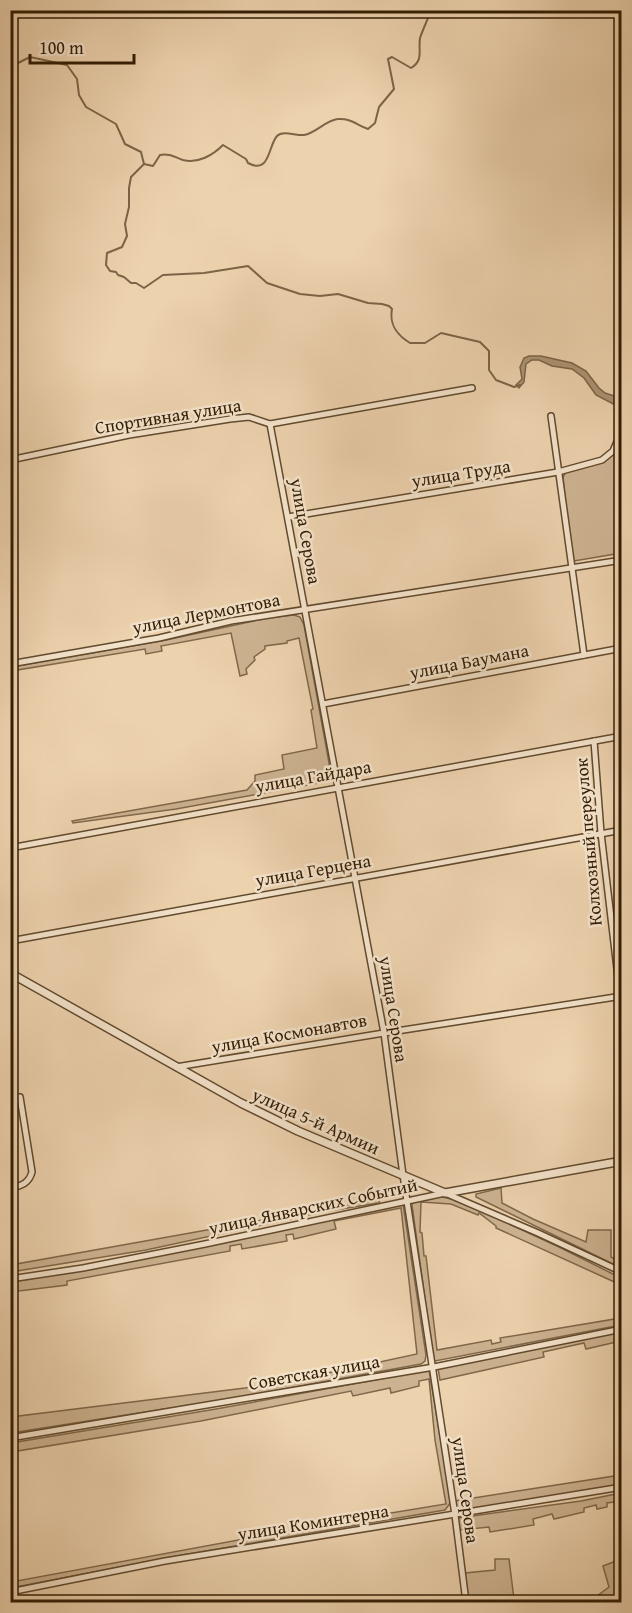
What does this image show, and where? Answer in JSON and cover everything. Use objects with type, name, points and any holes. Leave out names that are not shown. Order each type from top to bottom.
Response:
[{"type":"street","name":"Спортивная улица","points":[[10,460],[129,435],[230,419],[249,417],[270,424],[472,388]]},
{"type":"street","points":[[552,416],[584,655]]},
{"type":"street","name":"улица Серова","points":[[270,424],[384,1032],[466,1602]]},
{"type":"street","name":"улица Труда","points":[[288,517],[558,472],[602,460],[613,451],[621,430]]},
{"type":"street","name":"улица Лермонтова","points":[[10,664],[159,638],[231,621],[621,560]]},
{"type":"street","name":"улица Баумана","points":[[323,704],[621,648]]},
{"type":"street","name":"улица Гайдара","points":[[10,848],[621,736]]},
{"type":"street","name":"Колхозный переулок","points":[[594,741],[601,833],[621,1011]]},
{"type":"street","name":"улица Герцена","points":[[10,941],[621,830]]},
{"type":"street","name":"улица 5-й Армии","points":[[10,973],[176,1068],[298,1131],[538,1233],[621,1272]]},
{"type":"street","name":"улица Космонавтов","points":[[176,1068],[384,1032],[620,996]]},
{"type":"street","points":[[10,1099],[20,1097],[32,1172],[28,1181],[18,1187],[10,1188]]},
{"type":"street","name":"улица Январских Событий","points":[[10,1279],[83,1268],[408,1200],[621,1161]]},
{"type":"street","name":"Советская улица","points":[[10,1438],[434,1367],[621,1329]]},
{"type":"street","name":"улица Коминтерна","points":[[10,1592],[165,1561],[621,1487]]},
{"type":"street","points":[[275,1602],[359,1600],[451,1602]]},
{"type":"shaded area","points":[[541,356],[572,363],[586,371],[605,393],[621,398],[621,408],[596,395],[584,378],[572,369],[552,366],[539,360],[532,360],[526,364],[524,382],[519,388],[516,385],[522,379],[520,367],[524,358]]},
{"type":"shaded area","points":[[621,437],[621,553],[574,561],[571,558],[563,477],[566,472],[606,459]]},
{"type":"shaded area","points":[[294,615],[300,617],[304,625],[331,774],[329,779],[324,782],[176,809],[73,823],[72,821],[247,790],[255,781],[255,775],[284,769],[282,755],[317,748],[311,710],[313,709],[299,638],[287,641],[287,643],[265,646],[265,649],[254,657],[255,660],[246,669],[247,674],[240,676],[231,633],[161,646],[162,651],[146,654],[145,649],[11,671],[11,667],[166,640],[267,618]]},
{"type":"shaded area","points":[[501,1188],[502,1203],[586,1242],[588,1230],[611,1230],[611,1257],[621,1262],[621,1268],[476,1197],[476,1194]]},
{"type":"shaded area","points":[[437,1196],[457,1200],[559,1247],[621,1278],[621,1285],[496,1228],[479,1213],[478,1215],[451,1204],[421,1202],[420,1232],[422,1233],[424,1256],[426,1256],[437,1350],[491,1340],[492,1344],[501,1342],[500,1338],[621,1318],[621,1325],[435,1361],[412,1205],[413,1201]]},
{"type":"shaded area","points":[[380,1199],[379,1203],[322,1212],[146,1250],[11,1272],[11,1265]]},
{"type":"shaded area","points":[[403,1204],[426,1355],[425,1361],[421,1364],[241,1397],[11,1433],[11,1417],[245,1388],[417,1354],[401,1208],[334,1221],[336,1229],[294,1239],[293,1234],[286,1235],[287,1241],[242,1249],[241,1244],[230,1246],[230,1251],[67,1281],[67,1285],[11,1292],[11,1282],[84,1270]]},
{"type":"shaded area","points":[[621,1332],[621,1341],[586,1349],[584,1343],[543,1352],[544,1357],[440,1380],[438,1368]]},
{"type":"shaded area","points":[[429,1370],[451,1502],[445,1510],[171,1557],[11,1588],[11,1582],[446,1504],[435,1440],[429,1379],[419,1381],[419,1386],[391,1393],[390,1388],[353,1396],[351,1391],[201,1421],[11,1452],[11,1443]]},
{"type":"shaded area","points":[[621,1475],[621,1487],[459,1511],[454,1501]]},
{"type":"shaded area","points":[[621,1493],[621,1504],[615,1506],[614,1502],[607,1503],[607,1507],[597,1509],[596,1505],[584,1508],[584,1512],[554,1519],[552,1514],[533,1519],[534,1525],[490,1532],[489,1527],[460,1530],[458,1518],[581,1501]]},
{"type":"shaded area","points":[[495,1559],[509,1559],[514,1599],[552,1600],[551,1602],[498,1602],[468,1599],[465,1573],[495,1570]]},
{"type":"shaded area","points":[[621,1559],[621,1602],[589,1602],[609,1587],[603,1566]]},
{"type":"waterway","points":[[431,10],[420,38],[418,62],[411,68],[392,57],[388,59],[394,89],[379,107],[375,123],[368,129],[350,121],[338,119],[304,135],[280,134],[264,162],[255,166],[223,145],[200,160],[189,161],[169,155],[160,155],[153,166],[144,164],[131,177],[129,207],[125,224],[127,236],[122,247],[107,253],[106,265],[110,271],[144,288],[163,275],[204,273],[248,266],[267,283],[300,294],[320,296],[338,294],[368,303],[389,306],[392,309],[391,315],[395,329],[410,343],[425,343],[441,333],[480,342],[489,351],[489,370],[496,380],[514,387],[520,385]]},
{"type":"waterway","points":[[10,67],[30,57],[67,65],[77,79],[79,95],[86,107],[116,124],[125,144],[141,152],[144,164]]}]
